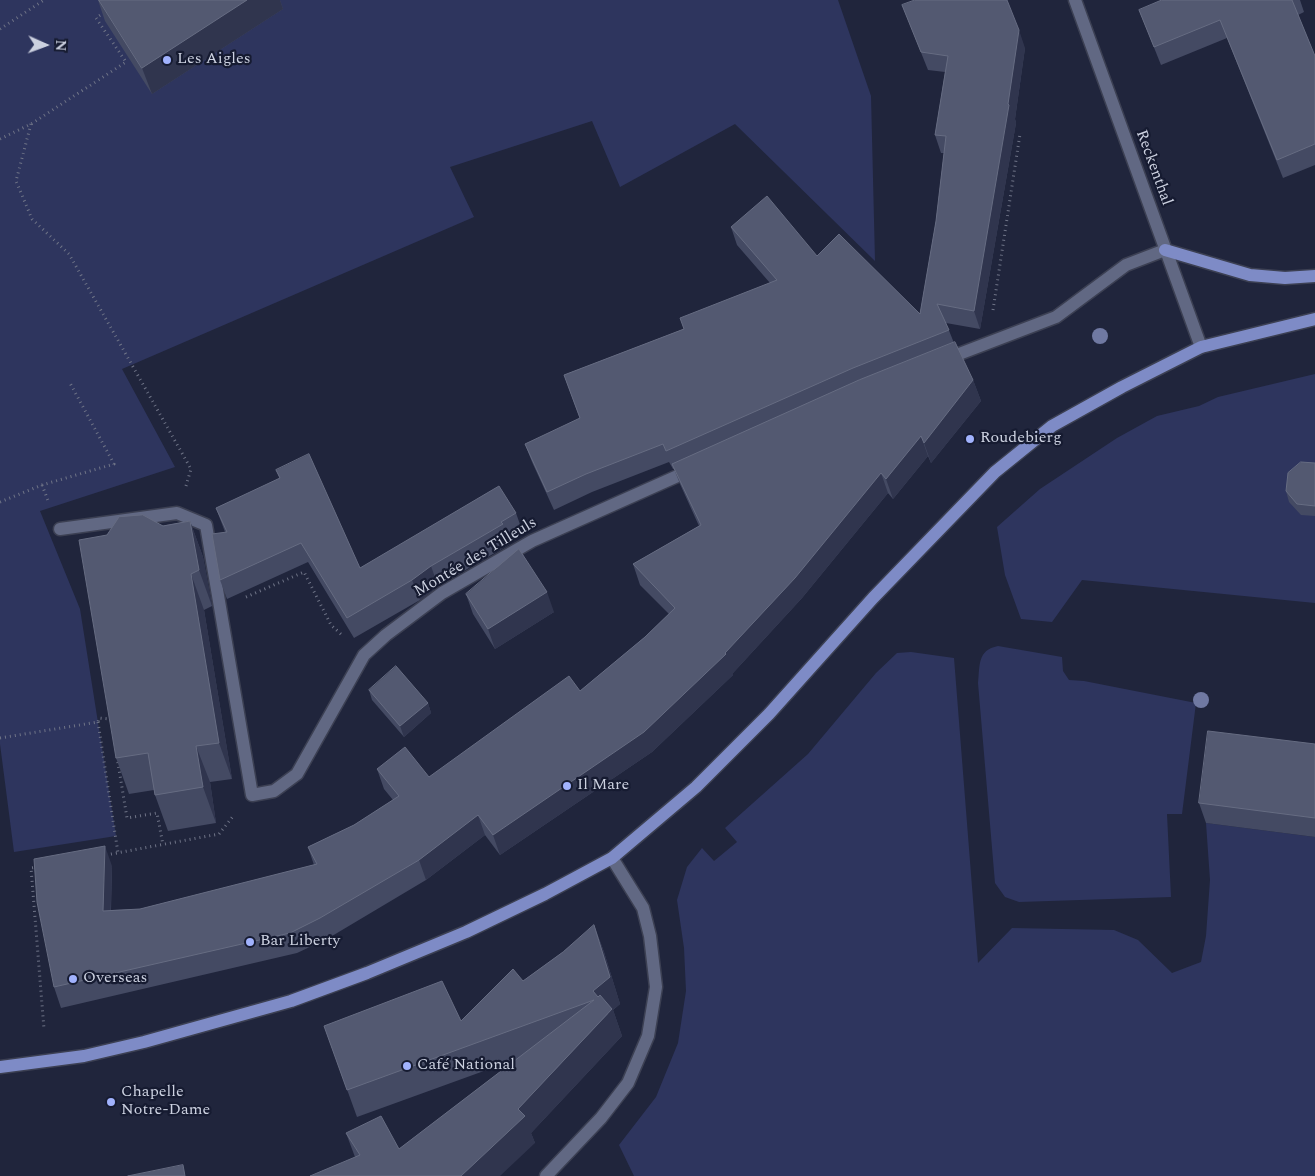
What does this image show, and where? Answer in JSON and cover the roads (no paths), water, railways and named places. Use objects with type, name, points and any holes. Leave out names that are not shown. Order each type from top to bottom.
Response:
[{"type":"main road","points":[[1165,250],[1250,275],[1285,278],[1315,276]]},
{"type":"main road","points":[[0,1067],[84,1056],[144,1042],[291,1001],[367,973],[466,932],[545,894],[612,858],[696,787],[770,714],[873,598],[995,472],[1052,426],[1122,387],[1201,347],[1315,319]]},
{"type":"street","name":"Reckenthal","points":[[1075,0],[1201,347]]},
{"type":"street","points":[[935,364],[1056,316],[1126,264],[1165,250]]},
{"type":"street","name":"Montée des Tilleuls","points":[[60,529],[177,513],[206,525],[252,795],[274,790],[297,774],[364,655],[386,635],[442,593],[532,541],[702,465]]},
{"type":"street","points":[[546,1176],[601,1118],[628,1083],[648,1036],[656,986],[650,936],[643,908],[612,858]]},
{"type":"place","name":"Les Aigles","points":[[167,60]]},
{"type":"place","name":"Roudebierg","points":[[970,439]]},
{"type":"place","name":"Il Mare","points":[[567,786]]},
{"type":"place","name":"Bar Liberty","points":[[250,942]]},
{"type":"place","name":"Overseas","points":[[73,979]]},
{"type":"place","name":"Café National","points":[[407,1066]]},
{"type":"place","name":"Chapelle Notre-Dame","points":[[111,1102]]}]
